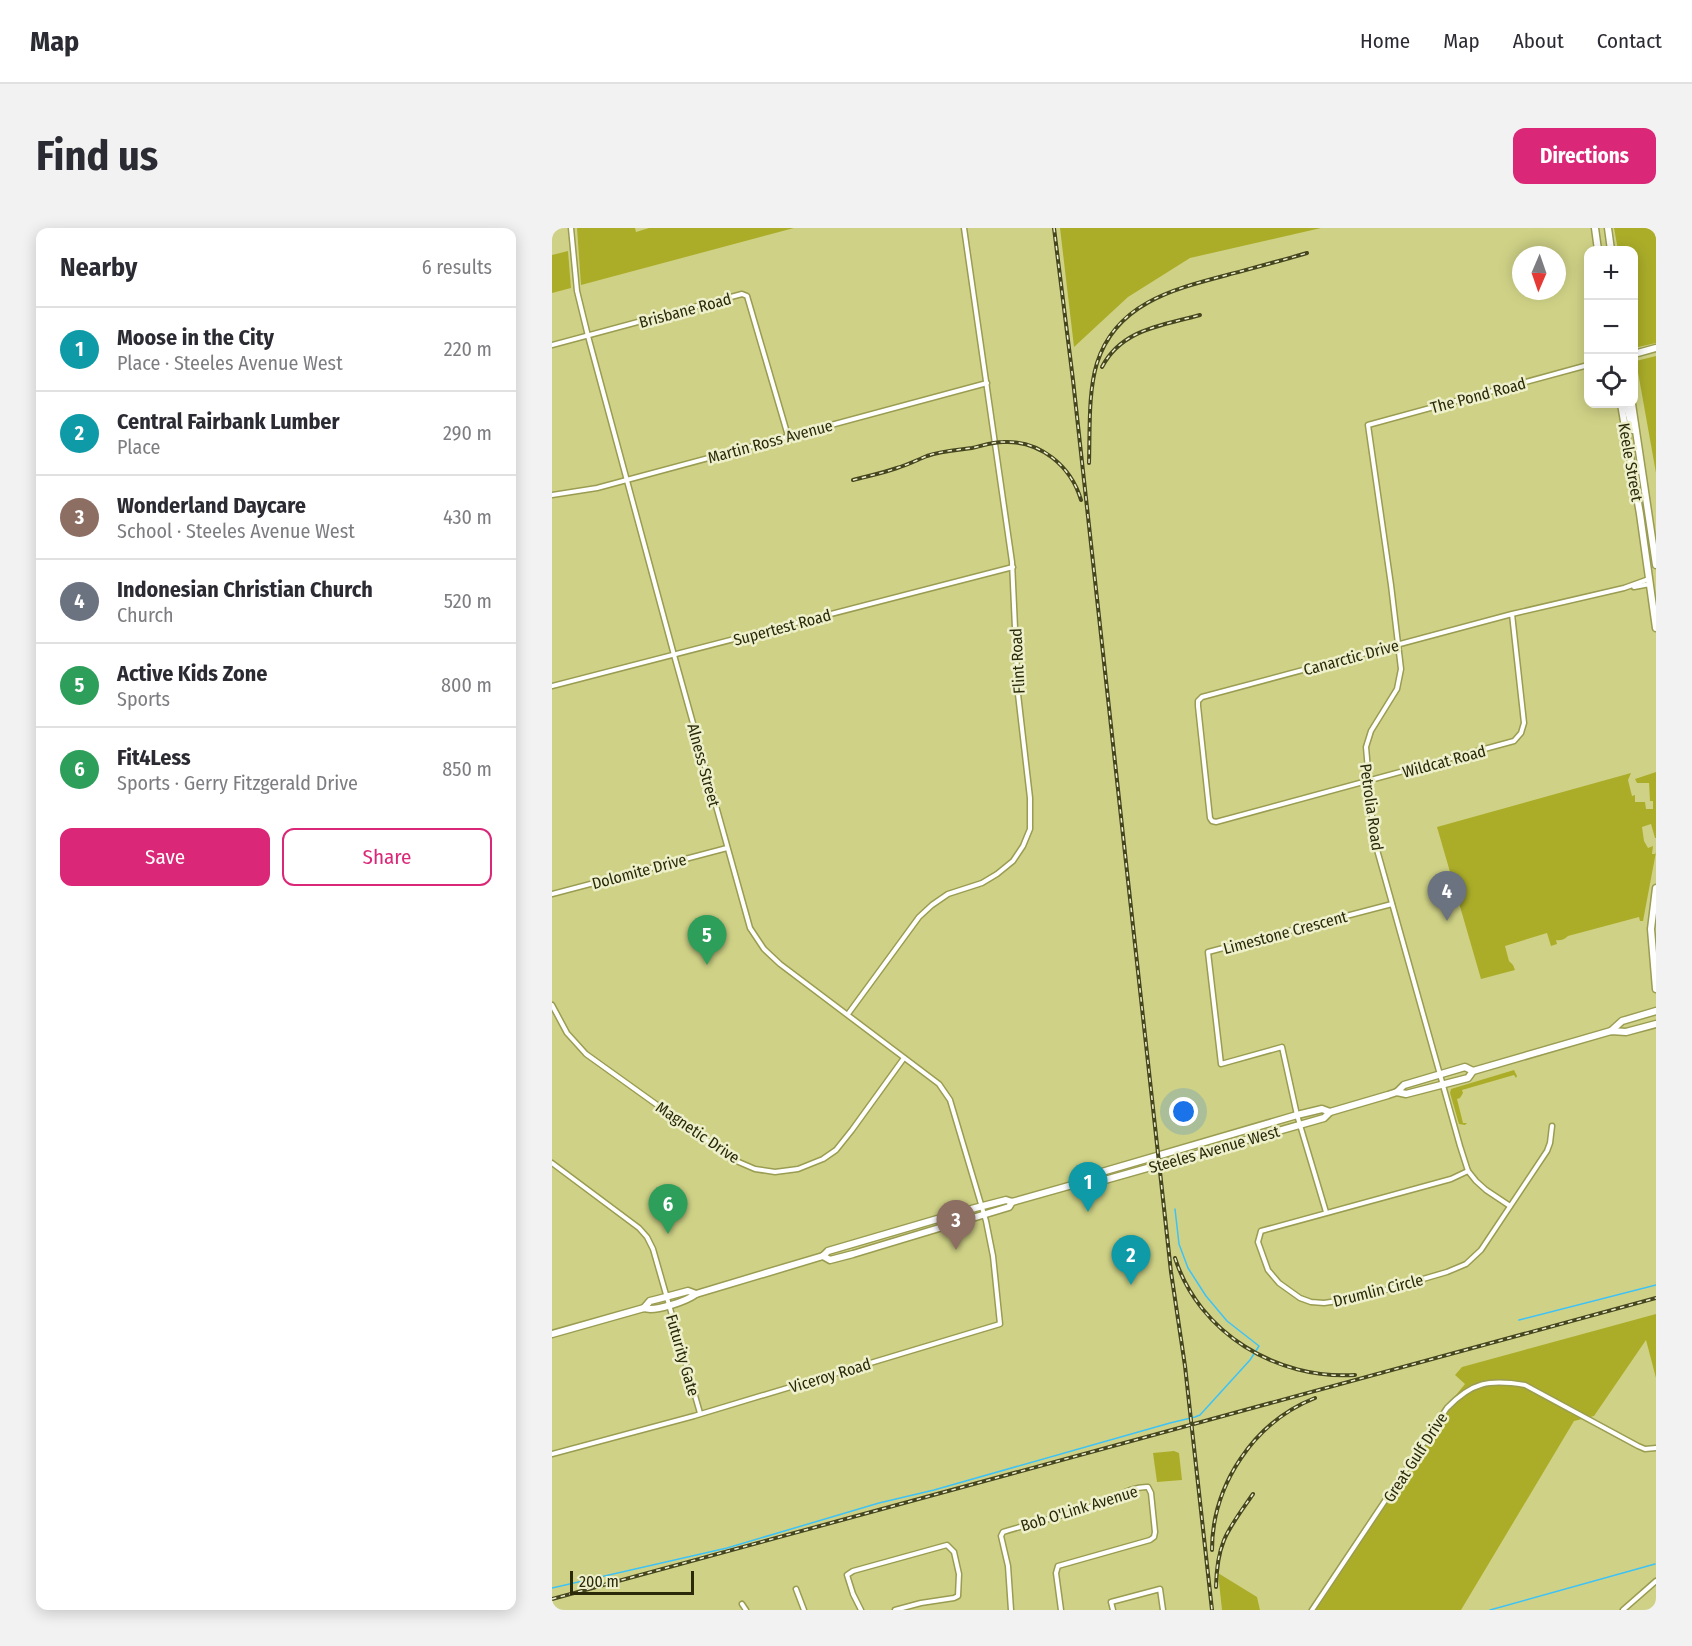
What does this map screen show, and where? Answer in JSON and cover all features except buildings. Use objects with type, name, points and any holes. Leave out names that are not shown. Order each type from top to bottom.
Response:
[{"type":"main road","points":[[1595,228],[1597,246]]},
{"type":"main road","points":[[1608,228],[1610,246]]},
{"type":"main road","points":[[1638,353],[1656,348]]},
{"type":"main road","name":"Keele Street","points":[[1622,408],[1653,581],[1656,628]]},
{"type":"main road","points":[[1627,408],[1639,447]]},
{"type":"main road","name":"Keele Street","points":[[1633,408],[1656,565]]},
{"type":"main road","points":[[1656,888],[1651,929],[1656,989]]},
{"type":"main road","name":"Steeles Avenue West","points":[[1611,1031],[1622,1021],[1656,1011]]},
{"type":"main road","name":"Steeles Avenue West","points":[[1397,1092],[1406,1094],[1468,1078],[1473,1071],[1611,1031],[1626,1032],[1656,1024]]},
{"type":"main road","name":"Steeles Avenue West","points":[[823,1256],[830,1260],[852,1254],[983,1210],[1006,1200],[1012,1202],[1097,1178],[1105,1180],[1324,1118],[1330,1112],[1397,1092],[1404,1085],[1440,1074],[1466,1067],[1473,1071]]},
{"type":"main road","name":"Steeles Avenue West","points":[[1097,1178],[1102,1172],[1298,1115],[1322,1109],[1330,1112]]},
{"type":"main road","name":"Steeles Avenue West","points":[[644,1308],[650,1310],[669,1305],[696,1294],[823,1256],[828,1251],[983,1210]]},
{"type":"main road","points":[[850,1245],[852,1254]]},
{"type":"main road","name":"Steeles Avenue West","points":[[552,1334],[644,1308],[651,1301],[687,1291],[696,1294]]},
{"type":"street","name":"Alness Street","points":[[571,228],[577,291],[588,336],[750,928],[764,949],[798,979],[939,1084],[950,1100],[983,1210]]},
{"type":"street","name":"Flint Road","points":[[848,1014],[919,917],[948,894],[982,883],[997,874],[1013,861],[1030,829],[1030,798],[1018,694],[1013,567],[964,228]]},
{"type":"street","name":"Brisbane Road","points":[[552,345],[742,294],[747,296],[788,436]]},
{"type":"street","name":"The Pond Road","points":[[1368,425],[1584,366]]},
{"type":"street","name":"Martin Ross Avenue","points":[[552,495],[597,488],[987,383]]},
{"type":"street","name":"Petrolia Road","points":[[1368,425],[1401,669],[1400,683],[1395,696],[1373,727],[1365,751],[1375,843],[1468,1171]]},
{"type":"street","name":"Supertest Road","points":[[552,686],[1013,567]]},
{"type":"street","name":"Canarctic Drive","points":[[1212,821],[1198,706],[1200,699],[1512,614],[1653,581]]},
{"type":"street","name":"Wildcat Road","points":[[1212,821],[1216,822],[1509,743],[1518,737],[1523,728],[1524,718],[1512,614]]},
{"type":"street","name":"Dolomite Drive","points":[[552,894],[727,848]]},
{"type":"street","name":"Limestone Crescent","points":[[1298,1115],[1282,1047],[1221,1064],[1208,952],[1392,904]]},
{"type":"street","name":"Magnetic Drive","points":[[552,1005],[567,1033],[586,1054],[734,1160],[755,1169],[775,1172],[798,1169],[823,1159],[836,1150],[904,1058]]},
{"type":"street","points":[[1298,1115],[1326,1212]]},
{"type":"street","points":[[1468,1171],[1486,1190],[1510,1206],[1547,1151],[1552,1126]]},
{"type":"street","name":"Futurity Gate","points":[[552,1163],[639,1228],[647,1237],[653,1249],[700,1414]]},
{"type":"street","name":"Drumlin Circle","points":[[1468,1171],[1450,1179],[1260,1231],[1258,1242],[1268,1270],[1279,1283],[1300,1298],[1324,1303],[1358,1298],[1457,1268],[1481,1250],[1510,1206]]},
{"type":"street","name":"Viceroy Road","points":[[552,1454],[700,1414],[1000,1324],[993,1256],[983,1210]]},
{"type":"street","name":"Great Gulf Drive","points":[[1312,1610],[1447,1408],[1470,1388],[1489,1383],[1506,1382],[1525,1385],[1638,1446],[1645,1449],[1656,1448]]},
{"type":"street","name":"Bob O'Link Avenue","points":[[1011,1610],[1003,1532],[1148,1487],[1151,1493],[1154,1537],[1058,1566],[1056,1573],[1061,1610]]},
{"type":"street","points":[[861,1610],[853,1594],[848,1575],[853,1571],[947,1545],[954,1552],[959,1574],[958,1596],[895,1610]]},
{"type":"street","points":[[1623,1610],[1656,1581]]},
{"type":"street","points":[[796,1589],[804,1610]]},
{"type":"street","points":[[1113,1610],[1111,1602],[1160,1589],[1162,1610]]},
{"type":"street","points":[[742,1604],[746,1610]]},
{"type":"shaded area","points":[[577,228],[635,228],[636,232],[649,228],[794,228],[581,285]]},
{"type":"shaded area","points":[[1060,228],[1321,228],[1190,258],[1128,297],[1074,347]]},
{"type":"shaded area","points":[[1614,228],[1656,228],[1656,343],[1638,347],[1638,246],[1617,246]]},
{"type":"shaded area","points":[[568,251],[571,288],[552,293],[552,255]]},
{"type":"shaded area","points":[[1656,356],[1656,473],[1638,372],[1638,360]]},
{"type":"shaded area","points":[[1656,772],[1656,838],[1651,824],[1642,827],[1644,841],[1648,848],[1653,846],[1652,854],[1656,852],[1643,921],[1640,921],[1639,917],[1568,936],[1562,940],[1556,940],[1557,944],[1551,946],[1547,933],[1505,946],[1509,961],[1515,970],[1481,979],[1437,827],[1631,773],[1628,780],[1632,796],[1635,795],[1635,802],[1645,802],[1646,809],[1653,809],[1649,783],[1637,783],[1635,779]]},
{"type":"shaded area","points":[[1514,1070],[1516,1078],[1514,1075],[1462,1090],[1463,1093],[1457,1099],[1463,1123],[1467,1123],[1459,1124],[1450,1093],[1451,1089]]},
{"type":"shaded area","points":[[1656,1314],[1656,1378],[1646,1340],[1594,1416],[1574,1421],[1461,1610],[1310,1610],[1447,1406],[1465,1384],[1455,1375],[1462,1367]]},
{"type":"shaded area","points":[[1174,1451],[1179,1453],[1182,1480],[1157,1482],[1153,1453]]},
{"type":"shaded area","points":[[1218,1573],[1257,1597],[1260,1610],[1222,1610]]},
{"type":"waterway","points":[[552,1588],[727,1548],[879,1503],[934,1490],[1200,1415],[1250,1360],[1259,1346],[1227,1321],[1206,1296],[1188,1268],[1179,1244],[1175,1209]]},
{"type":"waterway","points":[[1519,1320],[1656,1285]]},
{"type":"waterway","points":[[1490,1610],[1655,1564]]},
{"type":"railway","points":[[1054,228],[1073,380],[1171,1272],[1185,1366],[1212,1610]]},
{"type":"railway","points":[[1089,463],[1090,412],[1094,374],[1106,343],[1118,326],[1133,312],[1168,293],[1307,253]]},
{"type":"railway","points":[[1102,367],[1110,354],[1132,337],[1157,326],[1200,315]]},
{"type":"railway","points":[[853,480],[892,470],[938,453],[995,443],[1017,443],[1029,445],[1052,457],[1070,476],[1081,500]]},
{"type":"railway","points":[[1175,1258],[1186,1285],[1202,1309],[1222,1329],[1245,1346],[1270,1360],[1297,1369],[1326,1374],[1355,1375]]},
{"type":"railway","points":[[552,1599],[1656,1298]]},
{"type":"railway","points":[[1212,1550],[1214,1526],[1220,1502],[1241,1459],[1273,1423],[1293,1409],[1315,1398]]},
{"type":"railway","points":[[1216,1587],[1222,1547],[1237,1517],[1253,1494]]},
{"type":"place","name":"Indonesian Christian Church","points":[[1447,921]]},
{"type":"place","name":"Active Kids Zone","points":[[707,965]]},
{"type":"place","name":"Moose in the City","points":[[1088,1212]]},
{"type":"place","name":"Fit4Less","points":[[668,1234]]},
{"type":"place","name":"Wonderland Daycare","points":[[956,1250]]},
{"type":"place","name":"Central Fairbank Lumber","points":[[1131,1285]]}]
